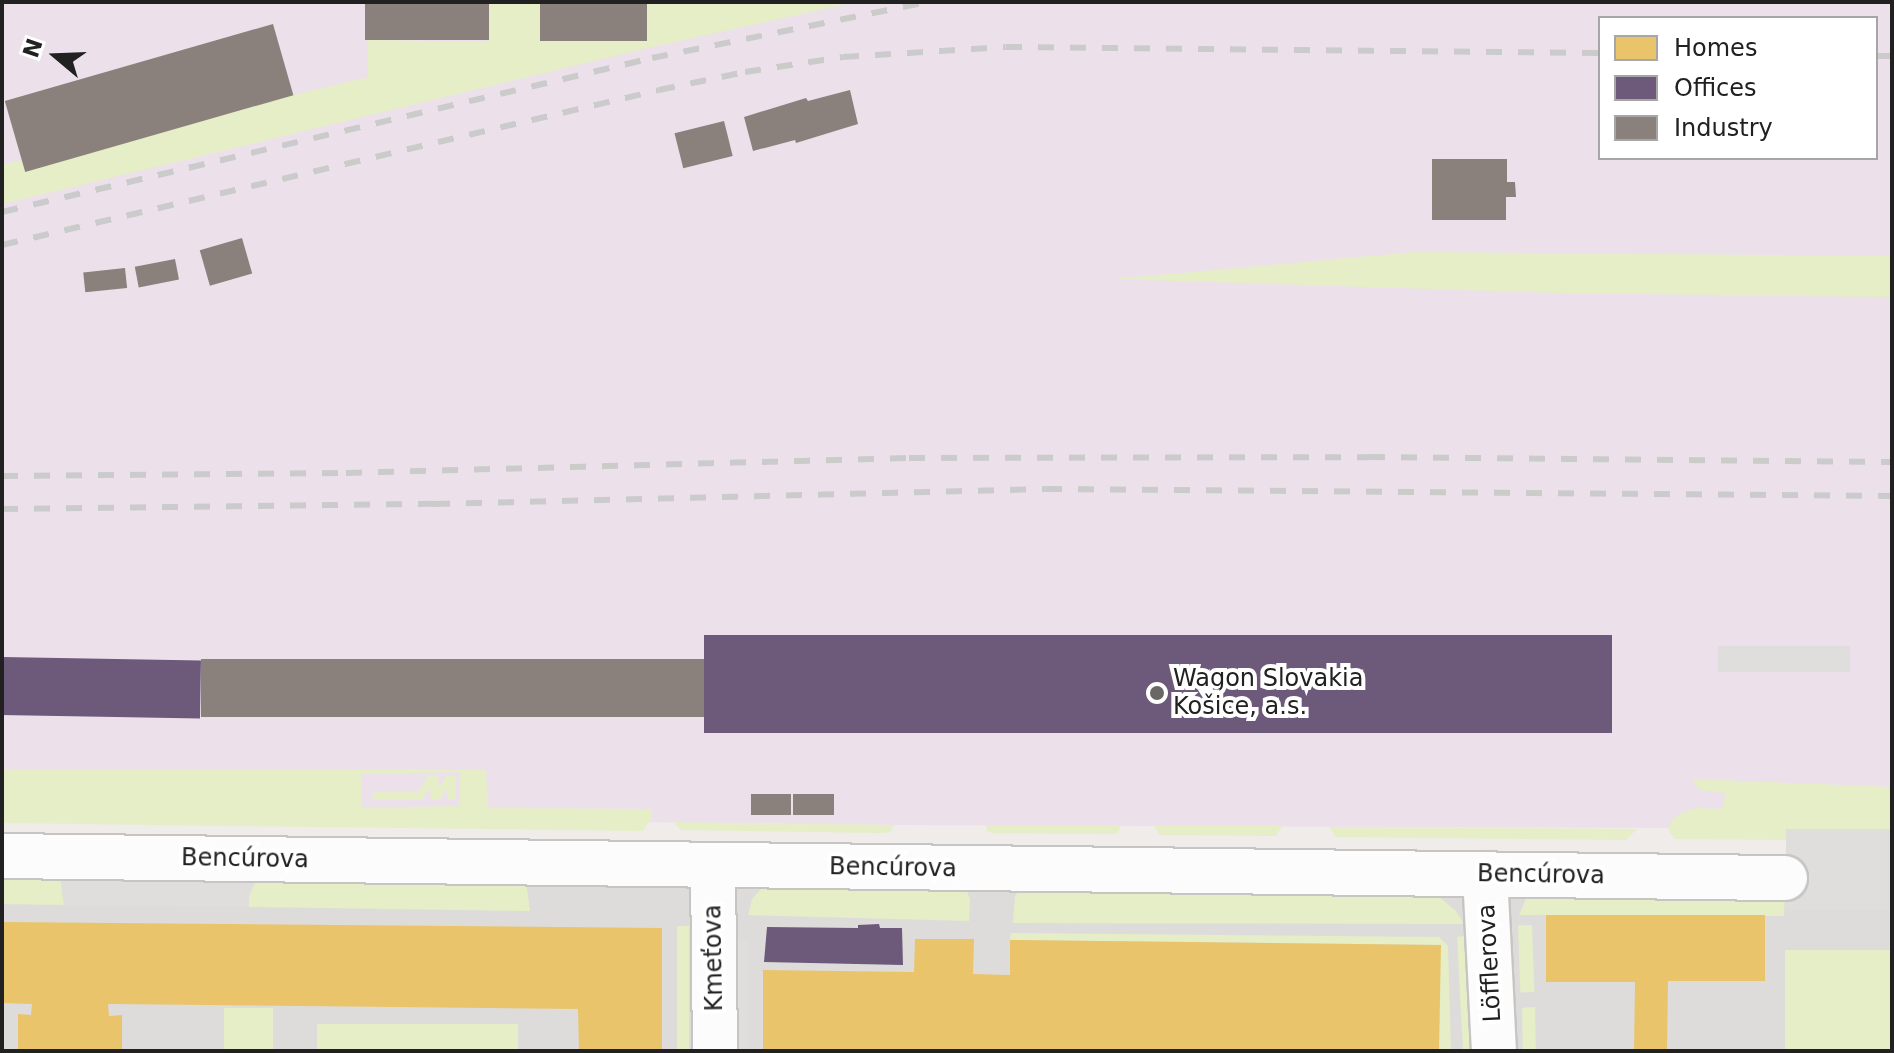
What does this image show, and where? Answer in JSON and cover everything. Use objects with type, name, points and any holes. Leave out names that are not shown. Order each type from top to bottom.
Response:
[{"type":"street","name":"Bencúrova","points":[[2,856],[1785,878]]},
{"type":"street","name":"Kmeťova","points":[[713,866],[715,1051]]},
{"type":"street","name":"Löfflerova","points":[[1485,874],[1494,1051]]},
{"type":"shaded area","points":[[2,2],[1892,2],[1892,829],[894,825],[2,815]]},
{"type":"shaded area","points":[[1718,646],[1850,646],[1850,672],[1718,672]]},
{"type":"shaded area","points":[[1786,829],[1892,829],[1892,909],[1786,909]]},
{"type":"shaded area","points":[[2,856],[1892,889],[1889,1051],[2,1051]]},
{"type":"shaded area","points":[[60,875],[256,880],[249,896],[249,907],[64,905]]},
{"type":"shaded area","points":[[723,941],[748,941],[748,1051],[723,1051]]},
{"type":"green space","points":[[361,2],[540,2],[542,41],[647,37],[647,2],[856,2],[648,48],[2,204],[2,165],[368,77],[368,40],[487,42],[488,5]]},
{"type":"green space","points":[[1414,252],[1892,256],[1892,297],[1557,293],[1115,279]]},
{"type":"green space","points":[[2,769],[486,770],[488,808],[652,809],[651,819],[643,831],[2,823]],"holes":[[[459,772],[460,806],[362,808],[361,774]]]},
{"type":"green space","points":[[428,776],[438,776],[439,788],[446,776],[456,776],[456,799],[448,800],[447,789],[440,799],[431,800],[430,787],[422,800],[371,800],[375,792],[419,791]]},
{"type":"green space","points":[[1692,779],[1892,787],[1892,829],[1786,829],[1786,840],[1675,839],[1668,829],[1672,820],[1681,813],[1696,808],[1722,809],[1726,793],[1699,790]]},
{"type":"green space","points":[[673,822],[894,825],[890,832],[882,833],[681,830]]},
{"type":"green space","points":[[986,825],[1121,825],[1118,833],[1111,834],[994,833],[987,831]]},
{"type":"green space","points":[[1154,826],[1282,826],[1276,836],[1160,835]]},
{"type":"green space","points":[[1329,827],[1637,829],[1626,840],[1336,837]]},
{"type":"green space","points":[[2,869],[60,875],[64,905],[2,904]]},
{"type":"green space","points":[[256,880],[526,881],[530,911],[249,907],[249,896]]},
{"type":"green space","points":[[1027,881],[1432,891],[1456,911],[1464,924],[1013,923],[1015,896]]},
{"type":"green space","points":[[767,882],[966,889],[970,899],[969,921],[748,915],[752,899]]},
{"type":"green space","points":[[1785,889],[1784,916],[1519,915],[1528,894]]},
{"type":"green space","points":[[1518,925],[1532,925],[1534,992],[1520,992]]},
{"type":"green space","points":[[677,926],[689,926],[689,1051],[677,1051]]},
{"type":"green space","points":[[1011,933],[1439,937],[1448,946],[1451,1051],[1439,1051],[1440,945],[1010,940]]},
{"type":"green space","points":[[1469,936],[1475,1051],[1463,1051],[1457,937]]},
{"type":"green space","points":[[1785,950],[1892,950],[1892,1051],[1785,1051]]},
{"type":"green space","points":[[1522,1007],[1535,1007],[1536,1051],[1523,1051]]},
{"type":"green space","points":[[224,1008],[273,1008],[273,1051],[224,1051]]},
{"type":"green space","points":[[317,1024],[518,1024],[518,1051],[317,1051]]},
{"type":"building: Homes","points":[[1546,915],[1765,915],[1765,981],[1668,981],[1667,1051],[1634,1051],[1635,982],[1546,982]]},
{"type":"building: Homes","points":[[2,922],[662,928],[662,1051],[579,1051],[578,1009],[108,1004],[109,1016],[122,1015],[122,1051],[18,1051],[18,1014],[31,1015],[32,1004],[2,1003]]},
{"type":"building: Homes","points":[[915,939],[974,939],[973,974],[1010,975],[1010,940],[1441,945],[1439,1051],[763,1051],[763,970],[914,972]]},
{"type":"building: Offices","name":"Wagon Slovakia Košice, a.s.","points":[[704,635],[1612,635],[1612,733],[704,733]]},
{"type":"building: Offices","points":[[2,657],[201,660],[200,718],[2,715]]},
{"type":"building: Offices","points":[[879,924],[880,928],[902,928],[903,965],[764,962],[767,927],[858,928],[858,925]]},
{"type":"building: Industry","points":[[540,2],[647,2],[647,41],[540,41]]},
{"type":"building: Industry","points":[[365,4],[489,4],[489,40],[365,40]]},
{"type":"building: Industry","points":[[273,24],[293,95],[25,172],[5,101]]},
{"type":"building: Industry","points":[[850,90],[858,124],[796,143],[795,140],[753,151],[744,117],[806,98],[808,101]]},
{"type":"building: Industry","points":[[724,121],[733,156],[683,168],[675,133]]},
{"type":"building: Industry","points":[[1432,159],[1507,159],[1507,182],[1515,182],[1516,197],[1506,197],[1506,220],[1432,220]]},
{"type":"building: Industry","points":[[242,238],[252,274],[210,286],[200,250]]},
{"type":"building: Industry","points":[[175,259],[179,280],[139,287],[135,267]]},
{"type":"building: Industry","points":[[125,268],[127,288],[85,292],[83,272]]},
{"type":"building: Industry","points":[[201,659],[704,659],[704,717],[201,717]]},
{"type":"building: Industry","points":[[751,794],[791,794],[791,815],[751,815]]},
{"type":"building: Industry","points":[[793,794],[834,794],[834,815],[793,815]]},
{"type":"railway","points":[[2,212],[652,58],[927,2]]},
{"type":"railway","points":[[2,245],[659,90],[745,72],[843,57],[1006,47],[1598,53]]},
{"type":"railway","points":[[1878,56],[1892,56]]},
{"type":"railway","points":[[2,476],[346,473],[909,458],[1369,457],[1892,462]]},
{"type":"railway","points":[[2,509],[434,504],[1046,489],[1892,496]]},
{"type":"place","name":"Wagon Slovakia Košice, a.s.","points":[[1157,693]]}]
